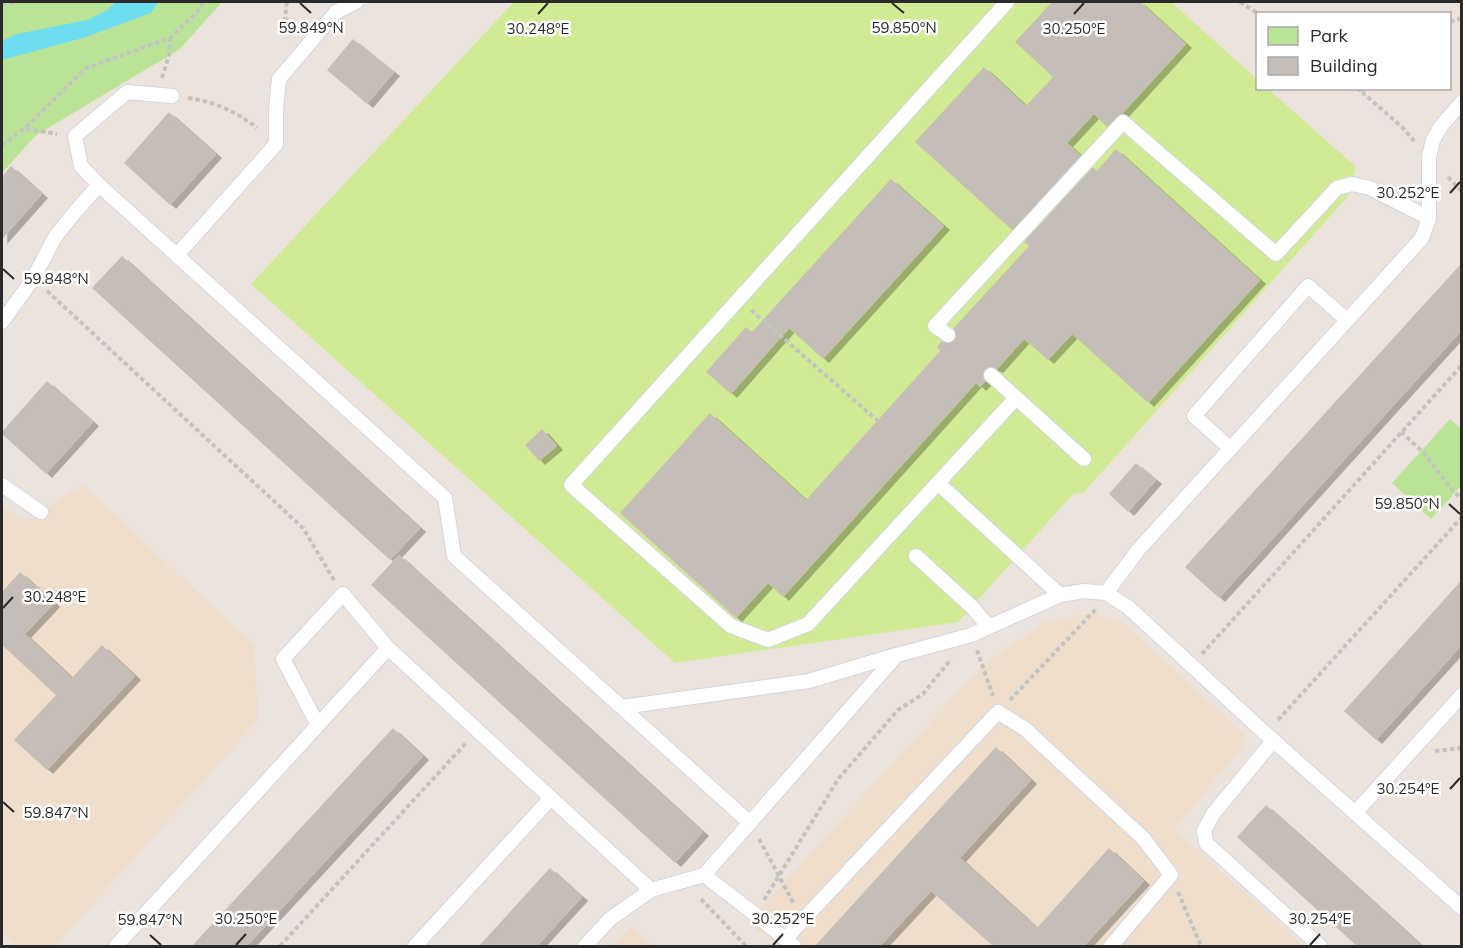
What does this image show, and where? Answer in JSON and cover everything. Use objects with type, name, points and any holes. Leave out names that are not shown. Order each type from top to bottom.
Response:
[{"type":"lane","points":[[177,255],[276,144],[279,79],[336,12],[356,2]]},
{"type":"lane","points":[[1007,2],[571,485],[732,626],[768,640],[808,624],[1016,398]]},
{"type":"lane","points":[[165,95],[127,92],[75,136],[81,166],[99,185],[446,498],[454,556],[750,823]]},
{"type":"lane","points":[[1106,593],[1139,549],[1422,238],[1429,218],[1429,157],[1432,140],[1461,102]]},
{"type":"lane","points":[[948,335],[935,326],[1124,122],[1276,254],[1337,188],[1352,184],[1370,188],[1429,218]]},
{"type":"lane","points":[[2,322],[33,279],[56,237],[99,185]]},
{"type":"lane","points":[[1230,448],[1194,416],[1308,286],[1347,320]]},
{"type":"lane","points":[[990,375],[1084,459]]},
{"type":"lane","points":[[938,483],[1059,595]]},
{"type":"lane","points":[[2,485],[41,512]]},
{"type":"lane","points":[[916,556],[972,607],[989,627]]},
{"type":"lane","points":[[622,707],[809,681],[971,635],[1059,595],[1084,591],[1106,593],[1128,607],[1461,908]]},
{"type":"lane","points":[[318,725],[284,659],[343,594],[387,648],[651,890]]},
{"type":"lane","points":[[116,946],[387,648]]},
{"type":"lane","points":[[585,946],[610,919],[651,890],[704,875],[897,655]]},
{"type":"lane","points":[[1355,813],[1461,695]]},
{"type":"lane","points":[[704,875],[790,943],[802,920],[998,712],[1025,729],[1144,838],[1171,875],[1111,946]]},
{"type":"lane","points":[[1270,737],[1213,814],[1204,831],[1206,843],[1320,946]]},
{"type":"lane","points":[[415,946],[551,798]]},
{"type":"path","points":[[2,3],[15,2]]},
{"type":"path","points":[[2,145],[25,128],[86,68],[170,38],[198,11],[203,2]]},
{"type":"path","points":[[287,2],[285,18],[311,42]]},
{"type":"path","points":[[1240,2],[1256,12]]},
{"type":"path","points":[[170,38],[169,56],[161,81],[165,95],[206,100],[233,112],[255,126],[276,144]]},
{"type":"path","points":[[25,128],[75,136]]},
{"type":"path","points":[[33,279],[303,528],[343,594]]},
{"type":"path","points":[[739,300],[878,421]]},
{"type":"path","points":[[1192,666],[1461,365]]},
{"type":"path","points":[[1401,432],[1424,453],[1461,499]]},
{"type":"path","points":[[1270,737],[1461,517]]},
{"type":"path","points":[[756,915],[839,778],[898,710],[923,694],[971,635],[998,712],[1094,613],[1106,593]]},
{"type":"path","points":[[280,946],[477,730]]},
{"type":"path","points":[[750,823],[802,920]]},
{"type":"path","points":[[684,881],[746,946]]},
{"type":"path","points":[[1178,891],[1201,946]]},
{"type":"shaded area","points":[[83,485],[254,645],[258,720],[55,946],[16,946],[2,934],[2,507],[26,521]]},
{"type":"shaded area","points":[[1094,613],[1124,624],[1245,735],[1242,748],[1174,829],[1304,946],[776,946],[748,922],[983,665],[1045,622]]},
{"type":"shaded area","points":[[631,926],[653,946],[613,946]]},
{"type":"green space","points":[[2,2],[222,2],[180,49],[35,136],[2,173]]},
{"type":"green space","points":[[514,2],[1171,2],[1256,78],[1256,90],[1269,90],[1356,167],[1348,196],[1084,492],[1073,494],[958,622],[675,663],[251,284]]},
{"type":"green space","points":[[1450,419],[1461,429],[1461,486],[1431,519],[1392,483]]},
{"type":"water","points":[[116,2],[158,2],[151,13],[83,38],[2,60],[2,41],[17,34],[87,20],[106,11]]},
{"type":"building","points":[[1053,2],[1139,2],[1185,44],[1122,113],[1107,126],[1094,113],[1066,143],[1080,156],[1012,229],[916,142],[984,68],[1026,107],[1054,77],[1016,42]]},
{"type":"building","points":[[353,40],[393,72],[367,103],[328,70]]},
{"type":"building","points":[[169,113],[215,154],[170,204],[125,163]]},
{"type":"building","points":[[1116,150],[1259,280],[1148,402],[1072,333],[1048,359],[1024,338],[997,368],[992,366],[985,369],[982,374],[985,381],[980,386],[976,382],[783,596],[768,582],[736,617],[621,513],[710,414],[806,501],[941,351],[938,347],[942,342],[948,344],[955,341],[957,335],[954,329],[1030,246],[1025,242],[1093,168],[1097,172]]},
{"type":"building","points":[[11,167],[41,194],[2,238],[2,178]]},
{"type":"building","points":[[891,180],[943,226],[823,358],[789,327],[731,393],[707,372],[746,328],[752,333]]},
{"type":"building","points":[[122,257],[419,528],[390,559],[93,288]]},
{"type":"building","points":[[1461,265],[1461,330],[1219,597],[1186,567]]},
{"type":"building","points":[[47,382],[92,422],[46,473],[2,433]]},
{"type":"building","points":[[542,430],[556,446],[539,460],[526,445]]},
{"type":"building","points":[[1136,464],[1155,480],[1128,511],[1110,494]]},
{"type":"building","points":[[399,556],[702,832],[675,862],[372,585]]},
{"type":"building","points":[[20,573],[53,603],[24,634],[72,679],[102,646],[134,676],[47,769],[15,740],[57,695],[2,644],[2,593]]},
{"type":"building","points":[[1461,582],[1461,645],[1376,739],[1345,711]]},
{"type":"building","points":[[393,729],[422,756],[246,946],[193,946]]},
{"type":"building","points":[[996,748],[1030,780],[959,858],[1037,929],[1109,849],[1143,881],[1083,946],[994,946],[931,890],[879,946],[816,946]]},
{"type":"building","points":[[1266,806],[1421,946],[1358,946],[1238,837]]},
{"type":"building","points":[[550,869],[581,897],[536,946],[480,946]]}]
